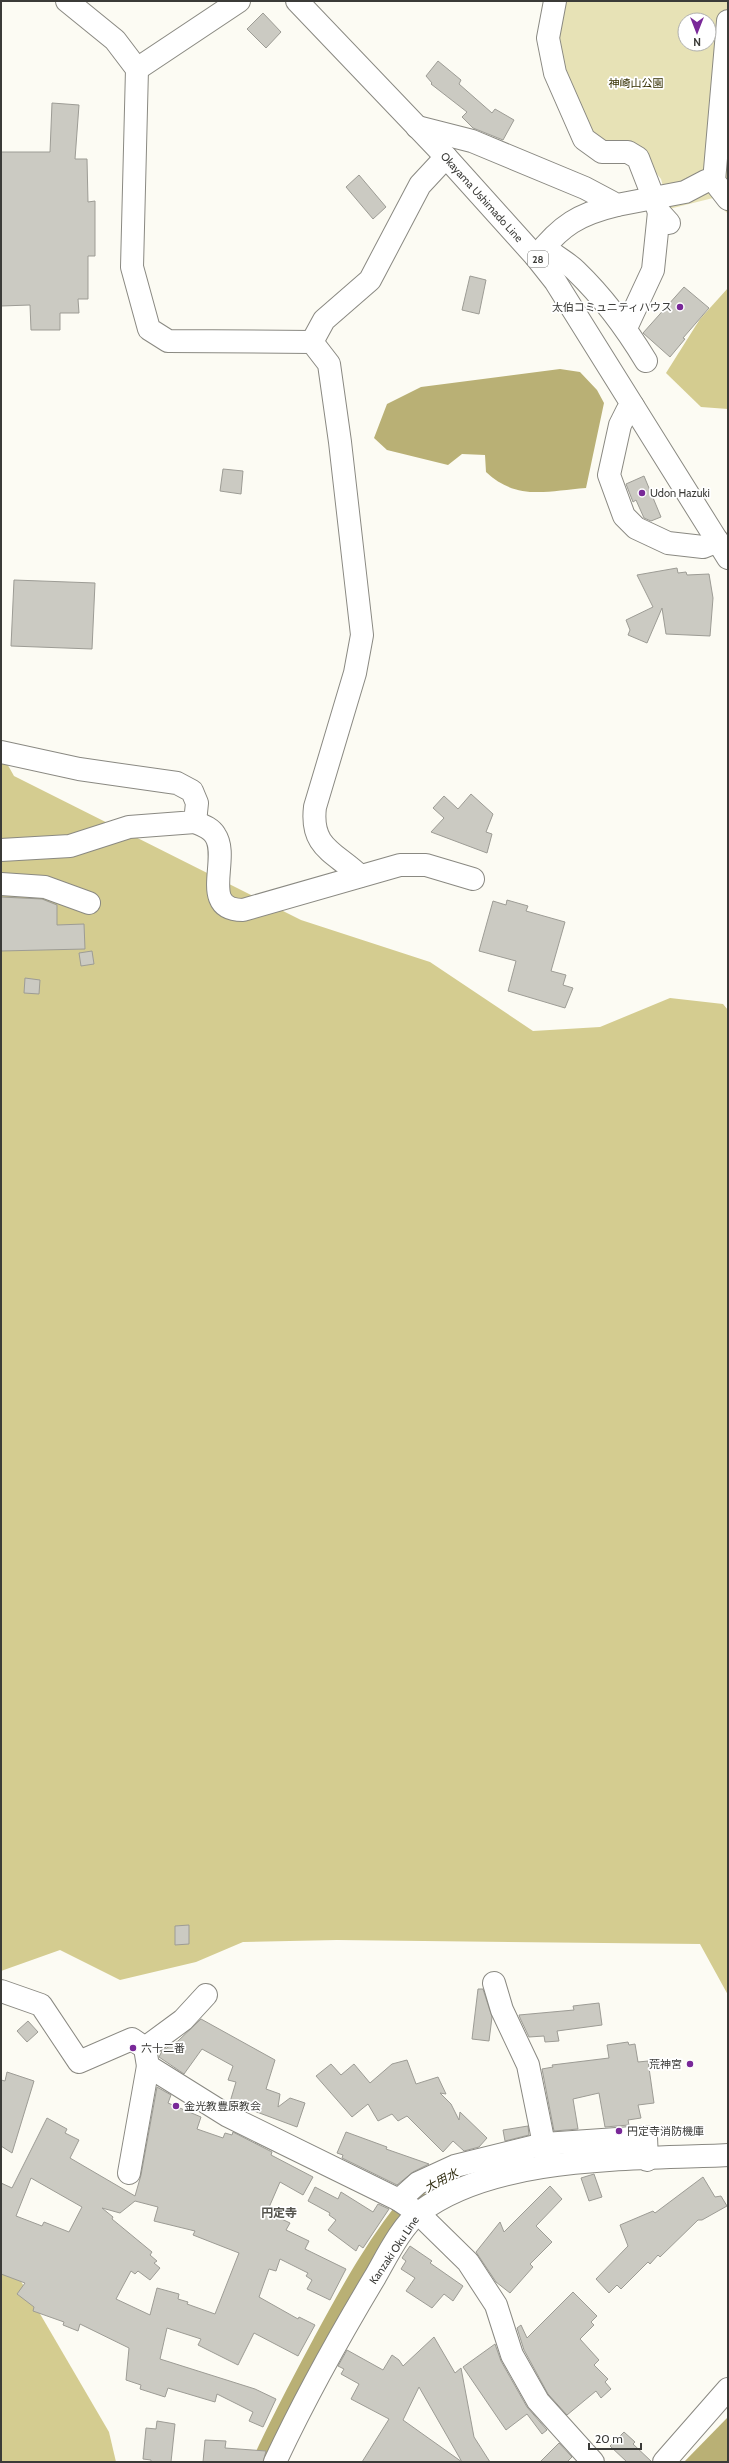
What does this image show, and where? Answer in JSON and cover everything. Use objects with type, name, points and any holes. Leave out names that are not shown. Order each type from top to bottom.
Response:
[{"type":"street","points":[[67,1],[115,40],[137,69],[132,267],[149,329],[168,341],[312,342]]},
{"type":"street","points":[[137,69],[239,1]]},
{"type":"street","name":"Okayama Ushimado Line","points":[[297,1],[446,157],[541,252],[554,281],[723,550]]},
{"type":"street","points":[[555,1],[548,38],[555,73],[584,139],[602,152],[628,152],[638,158],[661,211],[653,270],[626,328]]},
{"type":"street","points":[[728,21],[714,181],[728,199]]},
{"type":"street","points":[[417,127],[472,141],[585,188],[618,205],[661,211],[685,192],[706,181],[714,181]]},
{"type":"street","points":[[312,342],[324,320],[370,280],[420,185],[446,157]]},
{"type":"street","points":[[618,205],[589,212],[554,235],[541,252],[556,258],[575,270],[626,328],[646,361]]},
{"type":"street","points":[[312,342],[329,364],[340,442],[362,635],[354,673],[317,800],[313,823],[316,836],[327,851],[360,876]]},
{"type":"street","points":[[633,406],[627,411],[620,425],[609,474],[624,516],[636,528],[668,543],[723,550]]},
{"type":"street","points":[[1,752],[79,768],[177,783],[192,791],[197,803],[195,822]]},
{"type":"street","points":[[1,850],[70,846],[129,827],[195,822],[206,826],[215,835],[220,853],[218,894],[223,904],[231,910],[243,910],[400,865],[426,865],[473,879]]},
{"type":"street","points":[[1,884],[44,887],[89,903]]},
{"type":"street","points":[[494,1983],[502,2010],[528,2065],[546,2155]]},
{"type":"street","points":[[1,1991],[41,2005],[79,2062],[132,2039],[147,2057],[228,2116],[409,2206],[468,2262],[496,2306],[512,2355],[538,2401],[593,2462]]},
{"type":"street","points":[[129,2173],[147,2057],[206,1995]]},
{"type":"street","name":"Kanzaki Oku Line","points":[[275,2462],[329,2353],[390,2251],[409,2206],[443,2196],[478,2182],[521,2171],[546,2155],[647,2152],[728,2155]]},
{"type":"street","points":[[664,2462],[728,2390]]},
{"type":"green space","name":"神崎山公園","points":[[561,1],[728,1],[728,214],[713,198],[669,209],[661,179],[635,147],[601,143],[590,128],[572,94],[561,57],[558,38],[558,19]]},
{"type":"shaded area","points":[[728,288],[728,409],[701,407],[666,373],[700,319]]},
{"type":"shaded area","points":[[560,369],[580,372],[597,390],[604,403],[586,488],[545,492],[521,491],[509,487],[486,472],[485,455],[462,454],[448,465],[387,450],[374,438],[387,404],[421,387]]},
{"type":"shaded area","points":[[1,753],[14,776],[301,920],[430,962],[533,1031],[600,1027],[670,998],[723,1004],[728,1010],[728,1995],[700,1944],[337,1940],[243,1942],[196,1962],[120,1980],[60,1950],[1,1971]]},
{"type":"shaded area","points":[[1,2247],[109,2432],[116,2462],[1,2462]]},
{"type":"shaded area","points":[[728,2417],[728,2462],[684,2462]]},
{"type":"building","points":[[263,13],[281,32],[266,48],[247,29]]},
{"type":"building","points":[[438,61],[461,80],[459,84],[492,113],[495,109],[514,120],[503,140],[473,128],[462,117],[467,112],[431,84],[432,83],[426,76]]},
{"type":"building","points":[[52,103],[79,105],[75,159],[87,159],[88,202],[95,201],[95,256],[88,256],[88,299],[78,299],[79,313],[60,313],[60,330],[31,330],[30,305],[1,306],[1,152],[50,152]]},
{"type":"building","points":[[359,175],[386,207],[373,219],[346,187]]},
{"type":"building","points":[[470,276],[486,280],[479,314],[462,310]]},
{"type":"building","points":[[684,287],[709,308],[683,338],[685,339],[670,357],[643,333]]},
{"type":"building","points":[[223,469],[243,471],[241,494],[220,491]]},
{"type":"building","points":[[644,476],[661,517],[651,521],[644,518],[636,500],[633,502],[626,484]]},
{"type":"building","points":[[677,568],[678,573],[686,572],[687,575],[709,574],[713,598],[710,636],[666,634],[662,608],[647,643],[628,635],[630,630],[626,620],[653,607],[637,575]]},
{"type":"building","points":[[14,580],[95,583],[92,649],[11,646]]},
{"type":"building","points":[[471,794],[493,814],[486,832],[492,834],[487,853],[431,832],[444,818],[433,808],[444,796],[458,809]]},
{"type":"building","points":[[1,897],[42,899],[57,905],[57,925],[84,924],[85,949],[1,951]]},
{"type":"building","points":[[507,900],[528,906],[526,911],[565,922],[551,971],[566,975],[563,985],[573,988],[565,1008],[508,991],[516,961],[479,951],[493,901],[506,905]]},
{"type":"building","points":[[92,951],[94,964],[81,966],[79,953]]},
{"type":"building","points":[[25,978],[40,980],[39,994],[24,993]]},
{"type":"building","points":[[189,1925],[189,1944],[175,1945],[175,1926]]},
{"type":"building","points":[[478,1989],[483,1989],[492,2017],[489,2041],[472,2039]]},
{"type":"building","points":[[599,2003],[602,2025],[557,2031],[559,2041],[545,2042],[544,2036],[529,2037],[519,2015],[574,2010],[573,2006]]},
{"type":"building","points":[[201,2019],[275,2060],[266,2089],[280,2094],[278,2107],[290,2098],[305,2103],[297,2127],[230,2102],[236,2082],[228,2080],[233,2066],[202,2049],[184,2074],[159,2057],[162,2051],[178,2041]]},
{"type":"building","points":[[28,2021],[38,2032],[27,2042],[17,2031]]},
{"type":"building","points":[[628,2042],[629,2045],[635,2044],[638,2062],[648,2061],[654,2103],[638,2105],[641,2118],[628,2120],[629,2125],[605,2127],[599,2093],[573,2099],[578,2129],[554,2131],[542,2069],[553,2067],[552,2065],[609,2058],[607,2045]]},
{"type":"building","points":[[407,2060],[416,2084],[438,2077],[446,2094],[440,2093],[451,2104],[459,2120],[460,2112],[487,2138],[479,2147],[464,2151],[453,2141],[443,2152],[407,2116],[398,2121],[392,2114],[378,2121],[368,2104],[352,2117],[316,2076],[331,2064],[341,2075],[354,2064],[370,2083],[392,2064]]},
{"type":"building","points":[[7,2072],[34,2081],[12,2153],[1,2146],[1,2080],[5,2081]]},
{"type":"building","points":[[157,2087],[171,2095],[168,2103],[201,2117],[197,2129],[223,2138],[225,2133],[232,2135],[233,2132],[272,2152],[271,2155],[313,2177],[303,2195],[280,2182],[267,2212],[290,2223],[286,2230],[309,2241],[305,2249],[346,2269],[330,2300],[307,2289],[312,2280],[306,2276],[308,2273],[280,2259],[276,2271],[269,2269],[259,2297],[298,2319],[299,2317],[315,2325],[298,2356],[254,2333],[238,2365],[198,2345],[201,2339],[167,2328],[160,2359],[255,2389],[276,2399],[263,2427],[249,2421],[253,2412],[217,2394],[215,2402],[168,2388],[165,2397],[140,2389],[141,2385],[126,2380],[129,2348],[80,2324],[78,2331],[63,2325],[64,2322],[33,2311],[34,2307],[17,2294],[25,2283],[1,2274],[1,2183],[12,2188],[47,2118],[67,2129],[65,2133],[79,2140],[70,2158],[135,2196],[141,2175]],"holes":[[[31,2178],[82,2207],[69,2232],[44,2222],[42,2226],[16,2216]],[[135,2201],[158,2207],[154,2221],[195,2231],[193,2235],[239,2253],[215,2314],[187,2304],[188,2302],[178,2299],[179,2294],[157,2288],[150,2315],[116,2299],[131,2271],[135,2274],[138,2271],[150,2280],[160,2268],[154,2263],[157,2261],[150,2255],[152,2252],[112,2219],[113,2217],[102,2208],[120,2213]]]},
{"type":"building","points":[[528,2126],[529,2135],[505,2141],[503,2130]]},
{"type":"building","points":[[346,2132],[387,2147],[386,2149],[429,2164],[413,2172],[397,2185],[342,2158],[343,2155],[337,2153]]},
{"type":"building","points":[[594,2174],[602,2197],[589,2201],[581,2178]]},
{"type":"building","points":[[703,2177],[715,2197],[721,2196],[727,2206],[702,2220],[698,2220],[660,2257],[658,2255],[650,2264],[648,2262],[621,2289],[617,2285],[609,2293],[596,2279],[628,2246],[620,2225],[653,2211],[655,2213]]},
{"type":"building","points":[[550,2186],[562,2199],[536,2226],[552,2242],[530,2264],[533,2267],[510,2293],[496,2282],[476,2252],[500,2222],[504,2232]]},
{"type":"building","points":[[315,2187],[338,2199],[341,2192],[373,2212],[378,2204],[389,2209],[363,2248],[359,2245],[356,2251],[328,2230],[336,2220],[329,2215],[330,2213],[308,2201]]},
{"type":"building","points":[[410,2246],[432,2261],[430,2263],[463,2286],[453,2301],[444,2294],[432,2308],[406,2291],[415,2278],[401,2269],[406,2261],[402,2258]]},
{"type":"building","points":[[573,2292],[597,2316],[591,2322],[594,2325],[580,2339],[599,2360],[594,2365],[608,2379],[605,2382],[611,2389],[601,2398],[596,2391],[567,2415],[548,2394],[524,2350],[517,2328],[521,2325],[527,2338]]},
{"type":"building","points":[[434,2337],[455,2373],[461,2368],[474,2437],[490,2462],[462,2462],[362,2462],[389,2419],[351,2399],[359,2384],[341,2374],[344,2369],[338,2366],[347,2350],[383,2370],[392,2355],[399,2360],[403,2366]],"holes":[[[419,2387],[462,2462],[403,2420]]]},
{"type":"building","points":[[495,2344],[501,2361],[527,2407],[547,2430],[542,2434],[527,2414],[506,2430],[463,2367]]},
{"type":"building","points":[[157,2421],[175,2424],[171,2462],[151,2462],[151,2460],[143,2459],[146,2428],[156,2429]]},
{"type":"building","points":[[624,2432],[635,2442],[633,2444],[652,2462],[627,2462],[610,2446]]},
{"type":"building","points":[[205,2440],[226,2441],[225,2448],[266,2451],[263,2462],[203,2462]]},
{"type":"building","points":[[559,2443],[572,2457],[567,2462],[540,2462]]},
{"type":"waterway","name":"大用水","points":[[261,2462],[299,2386],[354,2284],[389,2229],[416,2195]]},
{"type":"place","name":"太伯コミュニティハウス","points":[[680,307]]},
{"type":"place","name":"Udon Hazuki","points":[[642,493]]},
{"type":"place","name":"六十二番","points":[[133,2048]]},
{"type":"place","name":"荒神宮","points":[[690,2064]]},
{"type":"place","name":"金光教豊原教会","points":[[176,2106]]},
{"type":"place","name":"円定寺消防機庫","points":[[619,2131]]},
{"type":"district","name":"円定寺","points":[[279,2212]]}]
